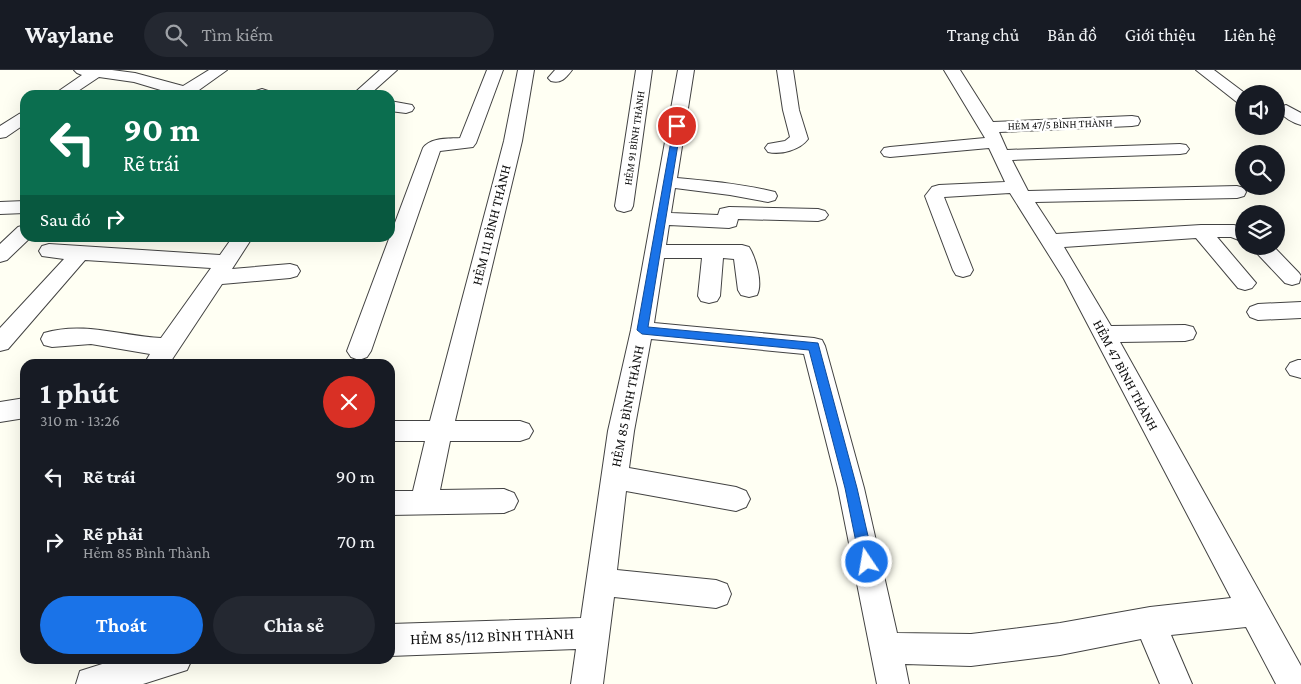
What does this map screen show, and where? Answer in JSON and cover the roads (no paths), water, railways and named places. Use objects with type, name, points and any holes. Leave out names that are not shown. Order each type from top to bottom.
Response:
[{"type":"street","points":[[188,90],[218,70]]},
{"type":"street","points":[[366,90],[389,70]]},
{"type":"street","points":[[359,351],[432,148],[442,144],[467,143],[495,70]]},
{"type":"street","name":"HẺM 111 BÌNH THÀNH","points":[[440,431],[513,141],[526,70]]},
{"type":"street","name":"HẺM 91 BÌNH THÀNH","points":[[624,206],[644,70]]},
{"type":"street","name":"HẺM 85 BÌNH THÀNH","points":[[588,684],[621,431],[642,330],[686,70]]},
{"type":"street","points":[[774,148],[790,145],[799,140],[793,119],[785,70]]},
{"type":"street","name":"HẺM 47 BÌNH THÀNH","points":[[952,70],[995,141],[1020,192],[1052,241],[1293,684]]},
{"type":"street","points":[[1204,70],[1235,93]]},
{"type":"street","points":[[67,90],[90,71],[135,78],[173,90]]},
{"type":"street","points":[[1286,110],[1301,120]]},
{"type":"street","points":[[0,133],[20,120]]},
{"type":"street","name":"HẺM 47/5 BÌNH THÀNH","points":[[995,141],[1132,120]]},
{"type":"street","points":[[890,152],[995,141],[1180,148]]},
{"type":"street","points":[[667,182],[730,189],[768,196]]},
{"type":"street","points":[[963,270],[934,196],[939,191],[1235,192]]},
{"type":"street","points":[[0,208],[20,207]]},
{"type":"street","points":[[709,296],[729,222],[727,214],[818,215]]},
{"type":"street","points":[[661,219],[729,222]]},
{"type":"street","points":[[1052,241],[1201,231],[1235,232]]},
{"type":"street","points":[[1201,231],[1245,283]]},
{"type":"street","points":[[0,256],[20,236]]},
{"type":"street","points":[[52,339],[90,336],[138,345],[162,355],[239,242]]},
{"type":"street","points":[[49,251],[220,270],[290,271]]},
{"type":"street","points":[[656,251],[742,252],[749,290]]},
{"type":"street","points":[[0,343],[80,253]]},
{"type":"street","points":[[1270,255],[1292,278]]},
{"type":"street","points":[[1258,312],[1301,310]]},
{"type":"street","points":[[642,330],[814,346],[851,488],[893,684]]},
{"type":"street","points":[[1103,334],[1185,333]]},
{"type":"street","points":[[0,412],[20,409]]},
{"type":"street","points":[[395,431],[520,431]]},
{"type":"street","points":[[424,502],[440,431]]},
{"type":"street","points":[[614,477],[736,499]]},
{"type":"street","points":[[395,503],[504,501]]},
{"type":"street","points":[[600,582],[716,594]]},
{"type":"street","points":[[885,648],[971,650],[1060,639],[1150,622],[1253,611]]},
{"type":"street","points":[[1150,622],[1176,684]]},
{"type":"street","name":"HẺM 85/112 BÌNH THÀNH","points":[[395,640],[594,632]]},
{"type":"street","points":[[91,682],[158,664]]}]
